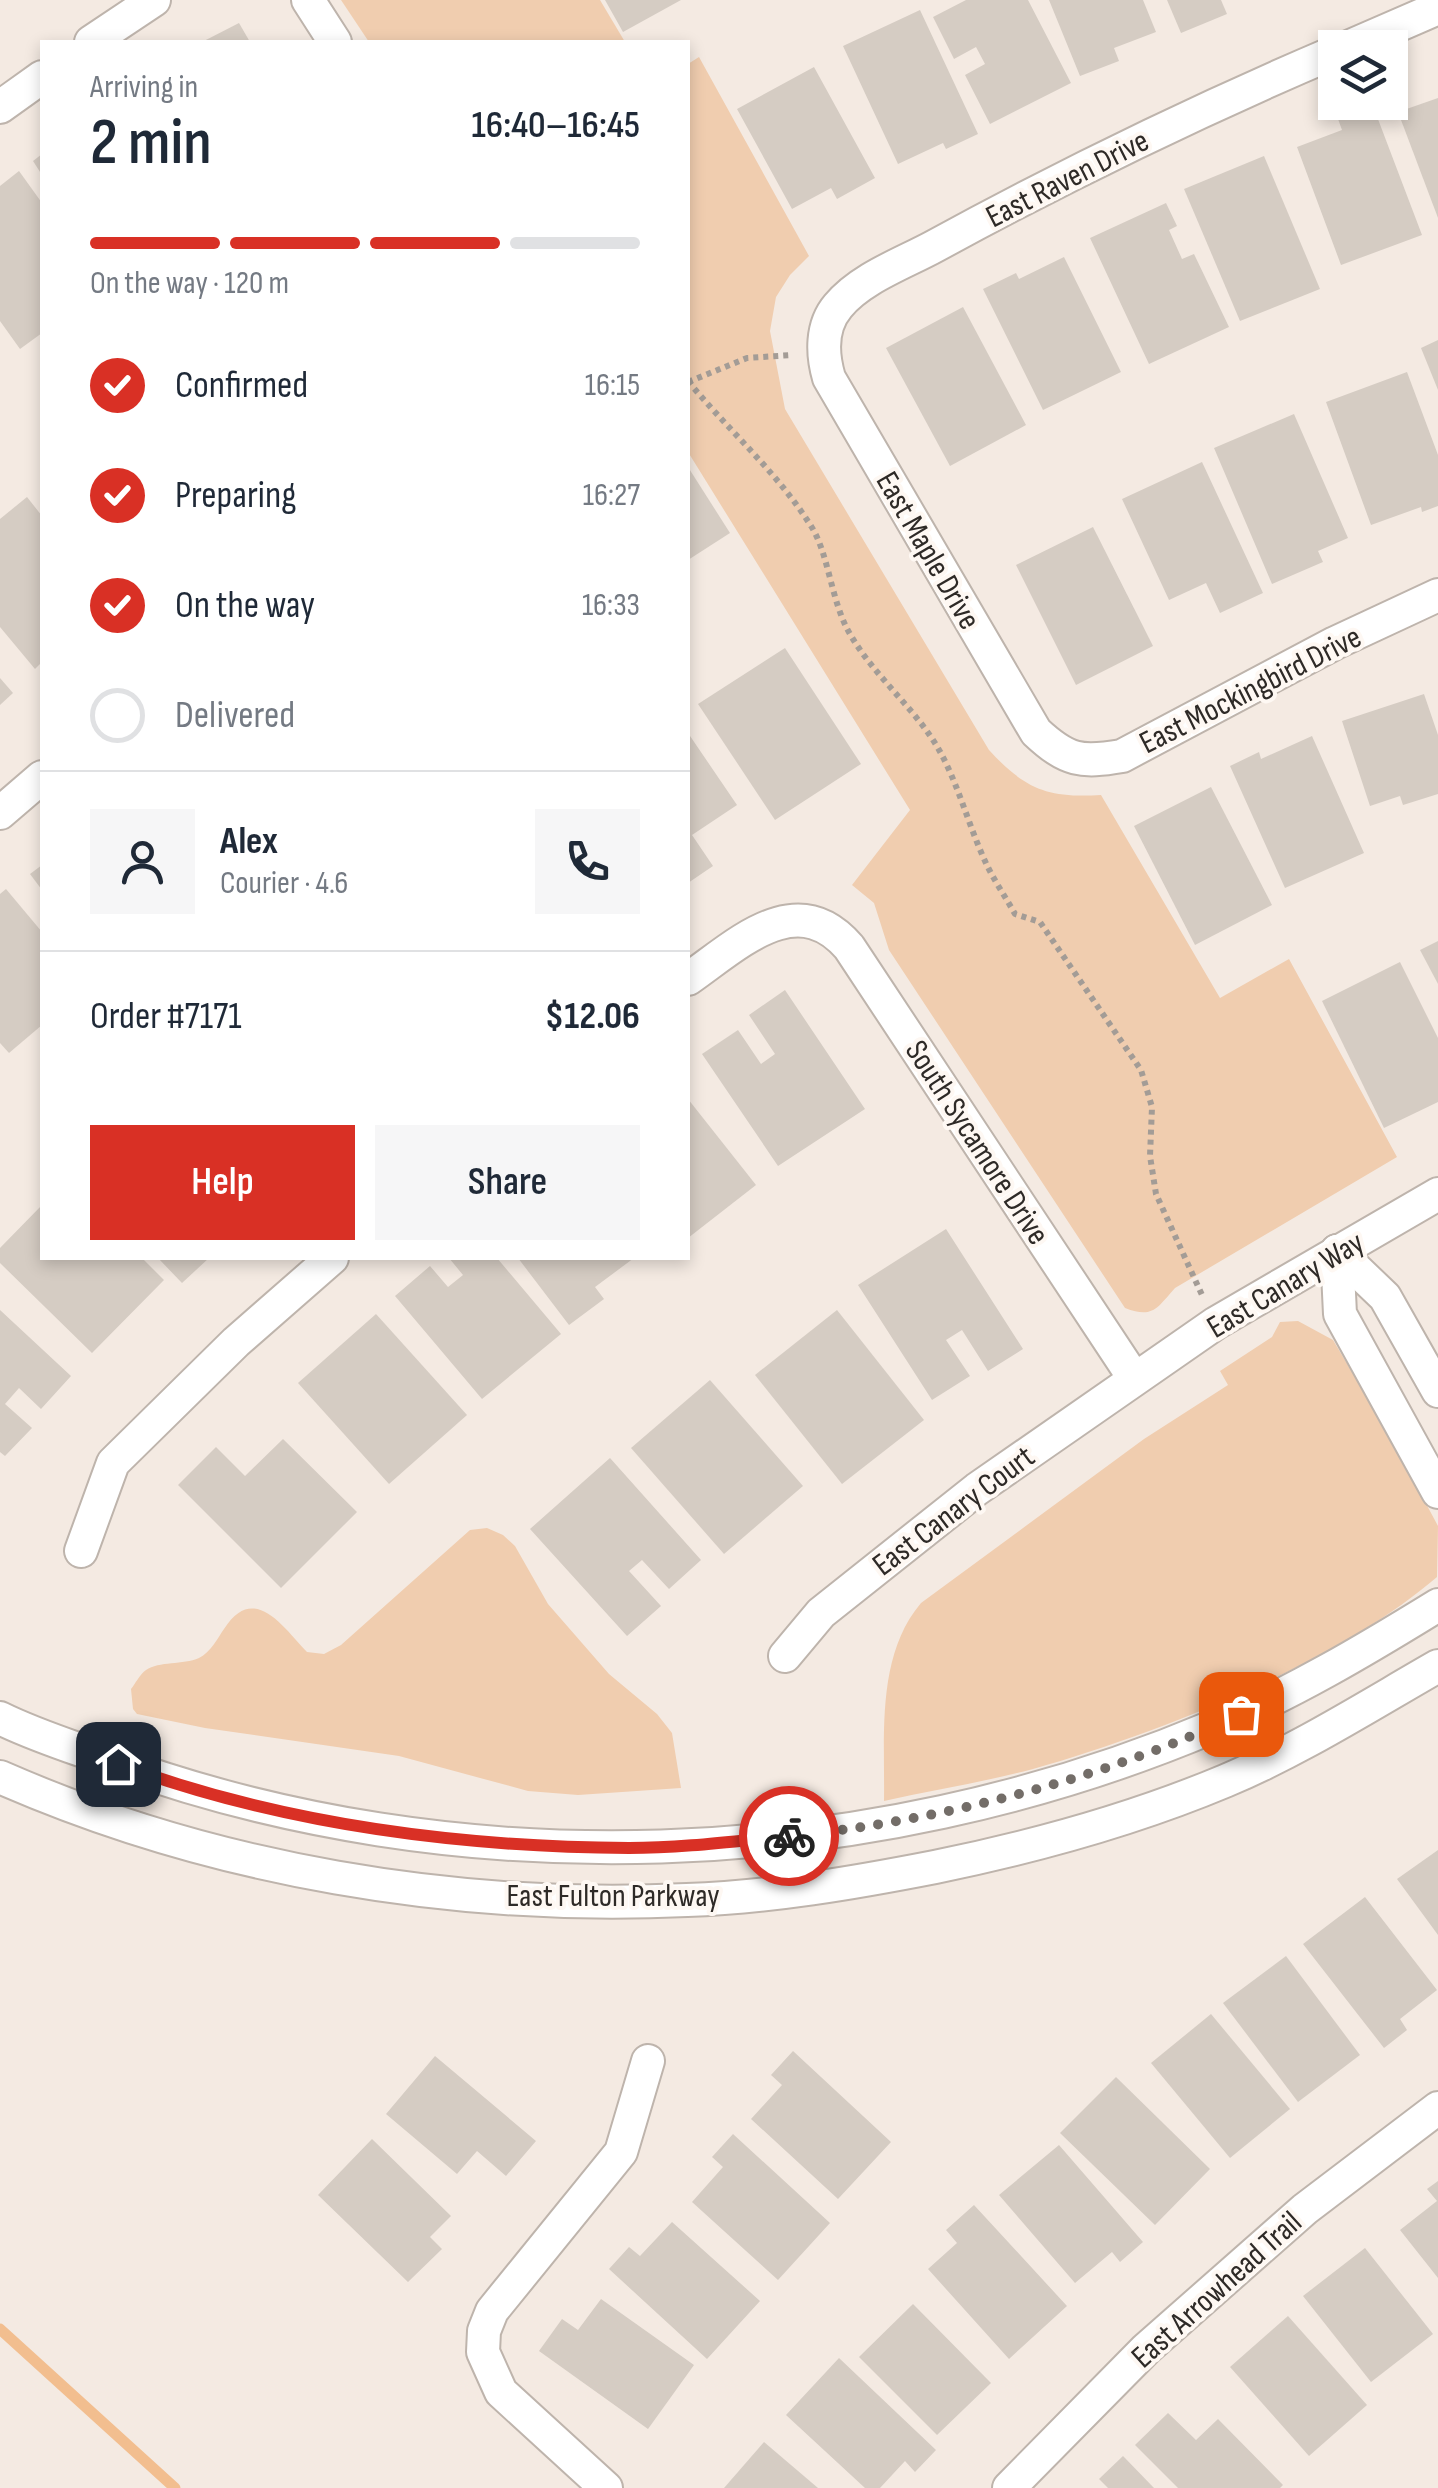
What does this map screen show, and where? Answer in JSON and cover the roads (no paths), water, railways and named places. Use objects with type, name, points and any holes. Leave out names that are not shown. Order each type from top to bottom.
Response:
[{"type":"street","points":[[94,40],[154,0]]},
{"type":"street","points":[[308,0],[334,40]]},
{"type":"street","points":[[1387,30],[1438,8]]},
{"type":"street","name":"East Raven Drive","points":[[824,347],[835,309],[852,291],[974,225],[1228,98],[1318,59]]},
{"type":"street","points":[[0,108],[40,78]]},
{"type":"street","name":"East Maple Drive","points":[[824,347],[829,378],[1036,732],[1058,753]]},
{"type":"street","name":"East Mockingbird Drive","points":[[1058,753],[1088,762],[1122,756],[1334,643],[1438,595]]},
{"type":"street","points":[[0,813],[40,779]]},
{"type":"street","name":"South Sycamore Drive","points":[[690,978],[769,924],[809,919],[836,932],[1134,1378]]},
{"type":"street","name":"East Canary Way","points":[[1134,1378],[1216,1323],[1438,1194]]},
{"type":"street","points":[[1337,1251],[1385,1298],[1438,1391]]},
{"type":"street","points":[[1337,1251],[1340,1314],[1438,1492]]},
{"type":"street","points":[[82,1552],[113,1462],[236,1342],[330,1260]]},
{"type":"street","name":"East Canary Court","points":[[785,1656],[820,1613],[977,1489],[1134,1378]]},
{"type":"street","name":"East Fulton Parkway","points":[[0,1718],[151,1776],[276,1812],[394,1833],[631,1848],[732,1842],[837,1832],[933,1814],[1033,1789],[1141,1755],[1214,1727],[1294,1688],[1438,1606]]},
{"type":"street","name":"East Fulton Parkway","points":[[0,1777],[67,1806],[196,1847],[324,1876],[441,1892],[584,1901],[689,1900],[838,1886],[999,1854],[1124,1819],[1226,1780],[1438,1666]]},
{"type":"street","points":[[606,2488],[501,2392],[484,2352],[484,2331],[492,2311],[621,2152],[648,2061]]},
{"type":"street","name":"East Arrowhead Trail","points":[[1010,2488],[1146,2349],[1305,2209],[1438,2108]]},
{"type":"waterway","points":[[0,2329],[175,2488]]}]
